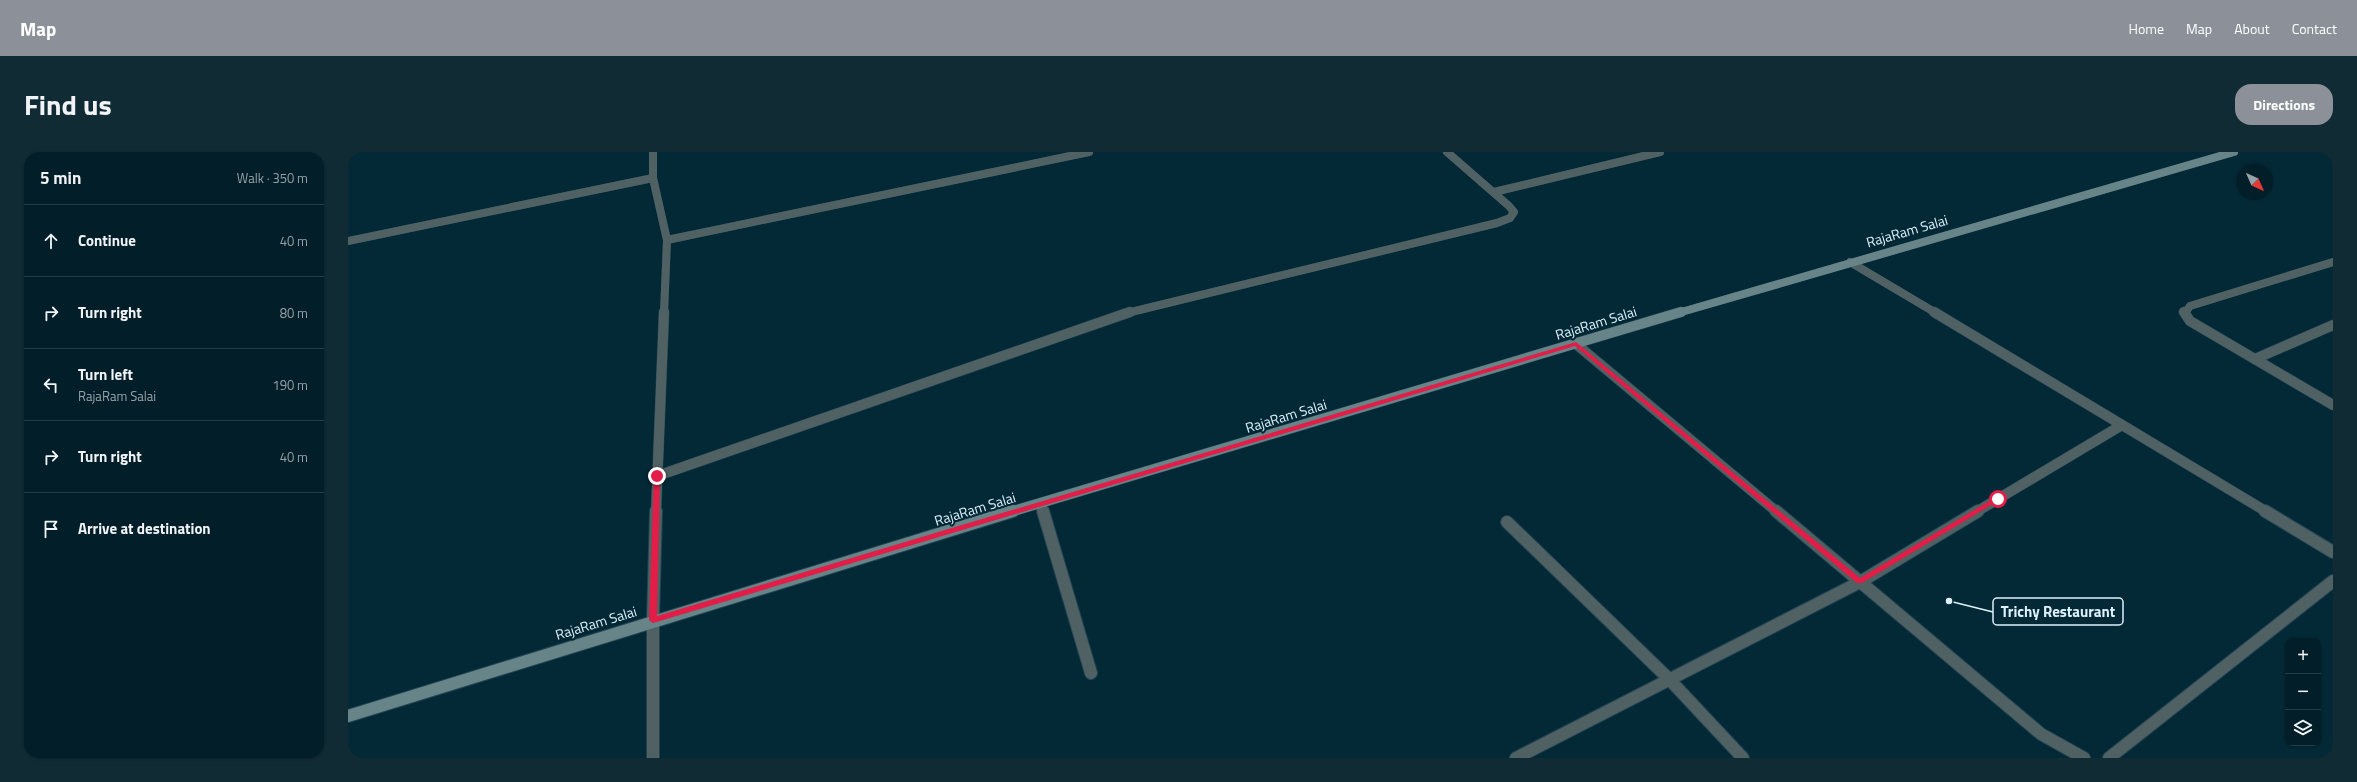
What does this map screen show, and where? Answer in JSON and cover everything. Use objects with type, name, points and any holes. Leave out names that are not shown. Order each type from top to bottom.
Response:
[{"type":"street","points":[[653,152],[653,178],[667,240],[657,476],[653,620],[653,758]]},
{"type":"street","points":[[667,240],[1089,152]]},
{"type":"street","points":[[657,476],[1134,311],[1497,223],[1510,218],[1514,212],[1494,192],[1447,152]]},
{"type":"street","points":[[1494,192],[1660,152]]},
{"type":"street","name":"RajaRam Salai","points":[[348,716],[653,620],[1850,262],[2234,152]]},
{"type":"street","points":[[348,242],[653,178]]},
{"type":"street","points":[[1850,262],[2333,552]]},
{"type":"street","points":[[2333,262],[2190,306],[2184,312],[2190,321],[2333,405]]},
{"type":"street","points":[[2255,359],[2333,325]]},
{"type":"street","points":[[1576,344],[2041,734],[2084,758]]},
{"type":"street","points":[[1516,758],[1860,582],[2122,425]]},
{"type":"street","points":[[1041,504],[1091,673]]},
{"type":"street","points":[[1507,522],[1669,679],[1743,758]]},
{"type":"street","points":[[2109,758],[2333,581]]},
{"type":"place","name":"Trichy Restaurant","points":[[1949,601]]},
{"type":"route","points":[[657,476],[653,620],[1576,344],[1860,582],[1998,499]]}]
